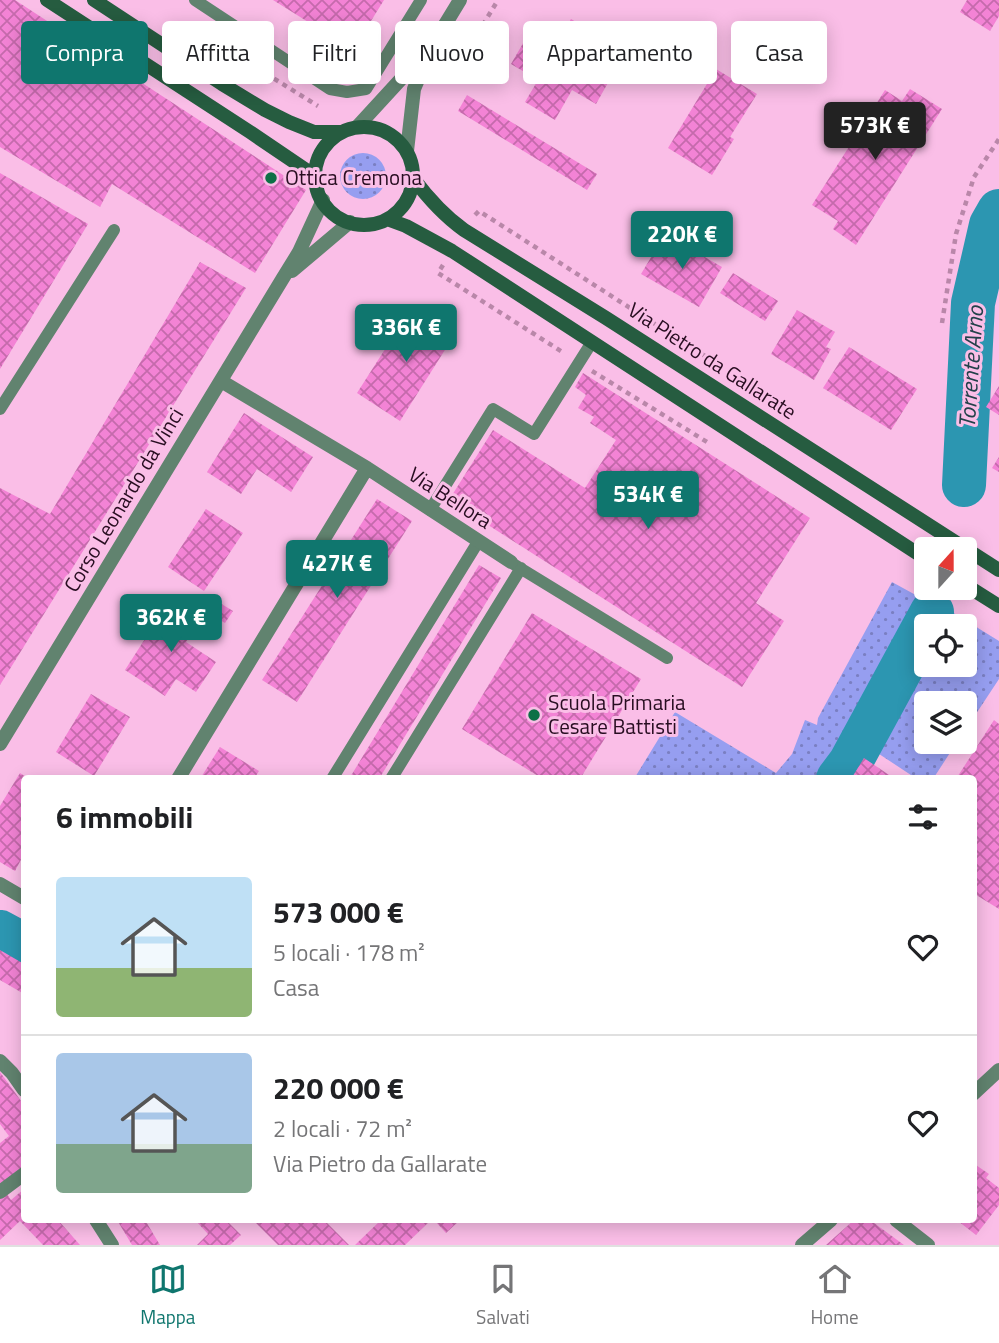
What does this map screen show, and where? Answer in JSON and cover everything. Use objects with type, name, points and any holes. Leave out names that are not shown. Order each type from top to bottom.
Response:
[{"type":"street","points":[[47,0],[315,176]]},
{"type":"street","points":[[94,0],[222,84],[277,116],[314,131],[340,132],[357,127],[374,127],[391,135],[407,151],[413,178],[407,199],[387,219],[366,225],[350,222],[335,215],[318,193],[315,176],[322,150],[340,132]]},
{"type":"street","points":[[447,21],[460,0]]},
{"type":"street","points":[[357,127],[397,84]]},
{"type":"street","points":[[407,151],[416,84]]},
{"type":"street","name":"Via Pietro da Gallarate","points":[[413,178],[429,200],[452,222],[999,569]]},
{"type":"street","name":"Corso Leonardo da Vinci","points":[[0,744],[284,278],[323,200]]},
{"type":"street","points":[[387,219],[406,226],[452,251],[914,551]]},
{"type":"street","name":"Corso Leonardo da Vinci","points":[[284,278],[350,222]]},
{"type":"street","name":"Via Bellora","points":[[221,381],[367,468],[516,565]]},
{"type":"street","points":[[180,775],[367,468]]},
{"type":"street","points":[[977,592],[999,606]]},
{"type":"street","points":[[0,884],[21,896]]},
{"type":"street","points":[[0,1061],[21,1086]]},
{"type":"street","points":[[977,1090],[999,1070]]},
{"type":"street","points":[[0,1192],[21,1176]]},
{"type":"street","points":[[98,1223],[112,1245]]},
{"type":"street","points":[[802,1245],[828,1223]]},
{"type":"street","points":[[900,1223],[929,1245]]},
{"type":"lane","points":[[195,0],[330,89],[347,92],[366,89],[421,0]]},
{"type":"lane","points":[[0,409],[114,230]]},
{"type":"lane","points":[[430,510],[493,409],[534,435],[592,342]]},
{"type":"lane","points":[[334,775],[478,542]]},
{"type":"lane","points":[[393,775],[516,565],[667,658]]},
{"type":"path","points":[[485,21],[498,0]]},
{"type":"path","points":[[942,323],[956,234],[963,211],[974,177],[999,138]]},
{"type":"path","points":[[452,251],[438,273],[717,448]]},
{"type":"shaded area","points":[[363,153],[379,160],[386,176],[379,192],[363,199],[347,192],[340,176],[347,160]]},
{"type":"shaded area","points":[[892,582],[914,594],[914,600],[922,600],[847,741],[823,775],[636,775],[675,712],[776,773],[792,754],[805,720],[817,725],[818,718]]},
{"type":"shaded area","points":[[977,627],[999,641],[999,679],[977,712],[977,691],[914,691],[914,754],[949,754],[936,775],[911,775],[870,748],[914,676],[977,677]]},
{"type":"building","points":[[0,0],[15,0],[47,21],[21,21],[21,84],[144,84],[306,190],[255,273],[112,184],[100,207],[0,147]]},
{"type":"building","points":[[273,0],[384,0],[371,21],[307,21]]},
{"type":"building","points":[[967,0],[999,0],[999,16],[990,31],[960,12]]},
{"type":"building","points":[[523,43],[523,71],[511,64]]},
{"type":"building","points":[[717,70],[731,78],[731,84],[741,84],[757,94],[730,137],[734,139],[712,175],[668,148],[707,84],[717,84]]},
{"type":"building","points":[[536,84],[607,84],[596,104],[572,90],[555,120],[525,102]]},
{"type":"building","points":[[910,89],[942,109],[856,245],[833,229],[838,221],[812,205],[885,90],[902,101]]},
{"type":"building","points":[[467,95],[597,174],[587,190],[458,111]]},
{"type":"building","points":[[0,173],[88,224],[0,369]]},
{"type":"building","points":[[665,234],[722,267],[699,307],[641,274]]},
{"type":"building","points":[[200,262],[246,288],[0,685],[0,488],[50,514]]},
{"type":"building","points":[[733,273],[778,301],[765,321],[720,293]]},
{"type":"building","points":[[412,307],[455,334],[400,421],[357,393]]},
{"type":"building","points":[[797,310],[835,332],[826,347],[831,349],[814,380],[771,354]]},
{"type":"building","points":[[849,347],[917,389],[891,430],[823,388]]},
{"type":"building","points":[[583,373],[810,518],[756,603],[784,621],[742,687],[449,500],[493,430],[585,488],[616,440],[590,423],[594,417],[578,408],[586,395],[575,387]]},
{"type":"building","points":[[999,386],[999,415],[986,407]]},
{"type":"building","points":[[244,413],[313,457],[291,492],[257,469],[241,494],[207,472]]},
{"type":"building","points":[[999,457],[999,472],[992,468]]},
{"type":"building","points":[[377,499],[412,521],[297,702],[262,680]]},
{"type":"building","points":[[206,509],[243,533],[204,591],[168,567]]},
{"type":"building","points":[[479,565],[501,578],[381,775],[351,775]]},
{"type":"building","points":[[215,600],[233,611],[225,623],[207,612]]},
{"type":"building","points":[[168,603],[199,623],[186,642],[216,662],[196,692],[176,679],[165,696],[125,670]]},
{"type":"building","points":[[532,613],[641,679],[582,775],[537,775],[462,729]]},
{"type":"building","points":[[91,694],[130,717],[95,775],[56,752]]},
{"type":"building","points":[[994,720],[999,724],[999,909],[977,895],[977,775],[959,775],[972,754],[977,754],[977,746]]},
{"type":"building","points":[[220,747],[259,771],[256,775],[202,775]]},
{"type":"building","points":[[864,758],[889,775],[853,775]]},
{"type":"building","points":[[20,773],[23,775],[21,860],[15,871],[0,862],[0,806]]},
{"type":"building","points":[[0,950],[21,962],[21,992],[0,980]]},
{"type":"building","points":[[0,1072],[21,1101],[21,1170],[0,1186],[0,1143],[9,1136],[0,1124]]},
{"type":"building","points":[[977,1166],[989,1174],[986,1178],[999,1188],[999,1205],[976,1235],[961,1223],[977,1223]]},
{"type":"building","points":[[21,1192],[21,1222],[0,1240],[0,1199],[7,1194],[11,1200]]},
{"type":"building","points":[[22,1223],[61,1223],[80,1245],[43,1245]]},
{"type":"building","points":[[119,1223],[147,1223],[160,1245],[132,1245]]},
{"type":"building","points":[[198,1223],[229,1223],[241,1235],[230,1245],[197,1245],[208,1234]]},
{"type":"building","points":[[256,1223],[327,1223],[349,1245],[278,1245]]},
{"type":"building","points":[[378,1223],[428,1223],[405,1245],[355,1245]]},
{"type":"building","points":[[437,1223],[457,1223],[446,1233]]},
{"type":"building","points":[[851,1223],[874,1223],[904,1245],[826,1245]]},
{"type":"waterway","name":"Torrente Arno","points":[[964,485],[973,303],[991,225],[999,211]]},
{"type":"waterway","name":"Torrente Arno","points":[[841,775],[932,612]]},
{"type":"waterway","name":"Torrente Arno","points":[[0,932],[21,943]]},
{"type":"place","name":"Ottica Cremona","points":[[271,178]]},
{"type":"place","name":"Scuola Primaria Cesare Battisti","points":[[534,715]]}]
